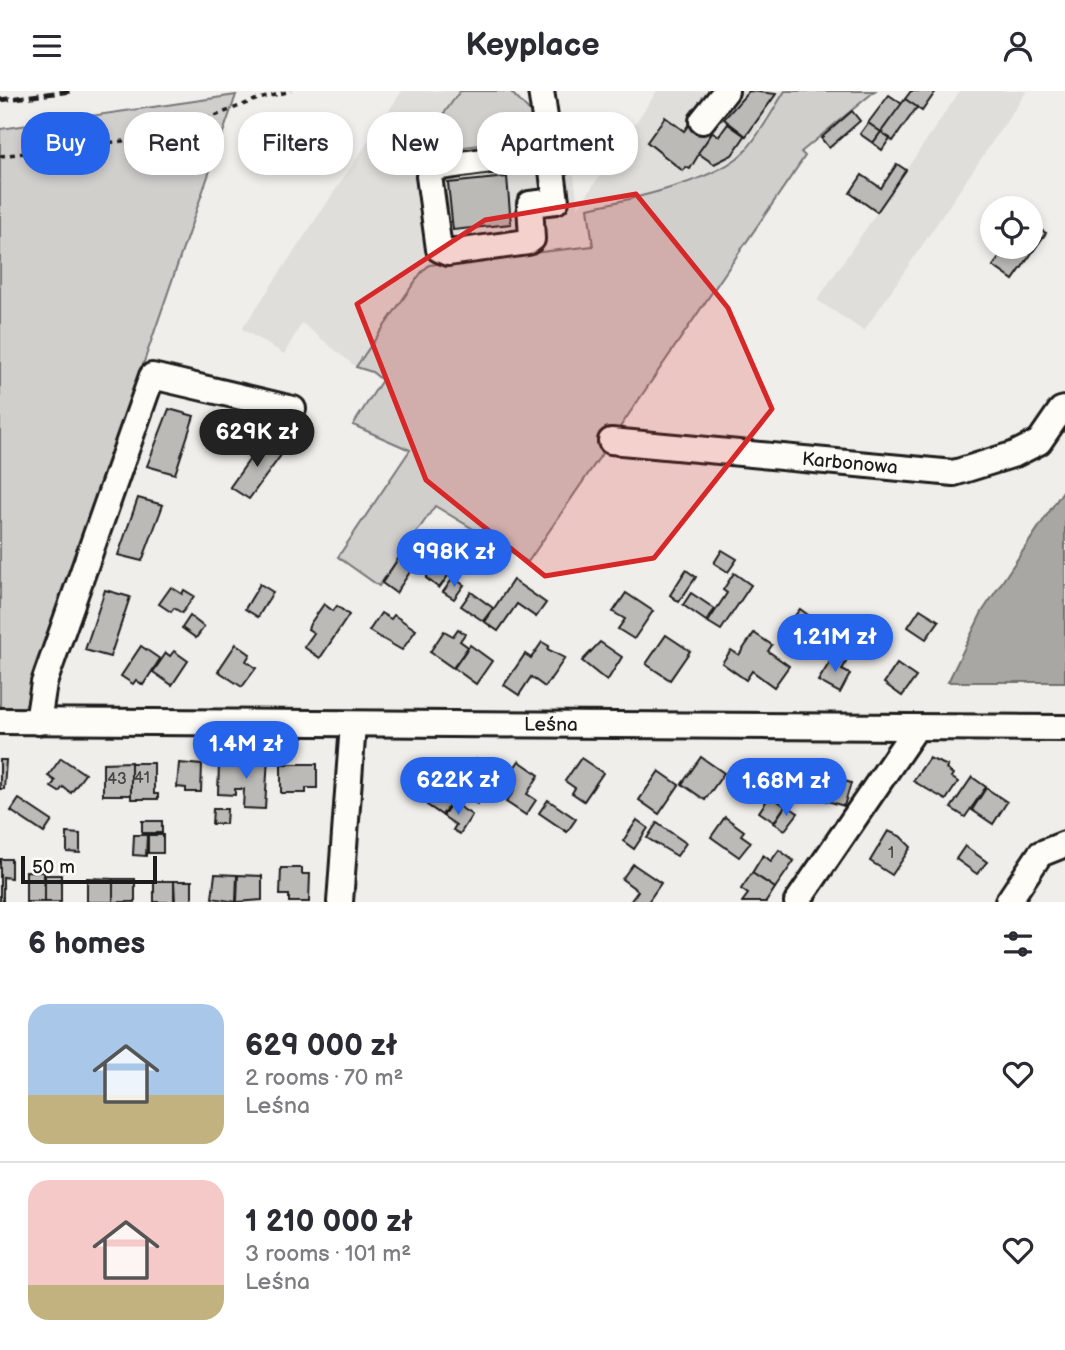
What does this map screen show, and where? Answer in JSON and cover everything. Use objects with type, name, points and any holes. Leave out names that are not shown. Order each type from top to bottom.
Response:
[{"type":"street","points":[[541,91],[544,112]]},
{"type":"street","points":[[702,121],[726,91]]},
{"type":"street","points":[[550,152],[556,201],[530,204],[532,239],[528,242],[448,253],[439,249],[429,176],[433,168],[550,152]]},
{"type":"street","points":[[38,722],[44,683],[152,376],[293,409]]},
{"type":"street","name":"Karbonowa","points":[[611,442],[954,473],[1016,454],[1039,442],[1061,410],[1065,409]]},
{"type":"street","name":"Leśna","points":[[0,721],[1065,728]]},
{"type":"street","points":[[341,902],[354,725]]},
{"type":"street","points":[[797,902],[916,728]]},
{"type":"street","points":[[1008,902],[1040,854],[1065,844]]},
{"type":"path","points":[[0,156],[164,136],[255,100],[291,91]]},
{"type":"highlighted area","points":[[636,194],[728,308],[772,409],[654,558],[545,576],[426,480],[357,304],[485,220]]},
{"type":"shaded area","points":[[402,91],[460,91],[445,112],[388,112]]},
{"type":"shaded area","points":[[460,91],[510,91],[530,112],[477,112],[477,145],[463,147],[463,112],[445,112]]},
{"type":"shaded area","points":[[657,91],[785,91],[741,154],[711,172],[639,198],[588,208],[593,246],[429,265],[356,367],[302,323],[284,354],[242,329],[346,175],[353,175],[353,164],[367,143],[367,175],[463,175],[463,146],[477,144],[477,175],[574,175],[578,208],[600,175],[638,175],[638,119]]},
{"type":"shaded area","points":[[785,91],[875,91],[801,152],[805,156],[528,562],[435,506],[379,586],[338,557],[410,450],[353,425],[382,380],[372,372],[356,367],[421,273],[429,265],[593,246],[588,208],[669,189],[728,164],[742,154],[754,140]]},
{"type":"shaded area","points":[[960,91],[1027,91],[864,331],[817,300]]},
{"type":"shaded area","points":[[236,95],[224,130],[224,112],[124,112],[124,175],[208,175],[24,710],[0,709],[0,129],[21,126],[21,175],[110,175],[110,113]]},
{"type":"shaded area","points":[[1065,488],[1065,682],[948,682],[982,612]]},
{"type":"building","points":[[749,91],[776,94],[746,136],[724,119]]},
{"type":"building","points":[[911,91],[936,91],[922,111],[905,99]]},
{"type":"building","points":[[889,95],[902,104],[881,132],[868,123]]},
{"type":"building","points":[[905,99],[917,107],[893,141],[881,132]]},
{"type":"building","points":[[852,111],[860,121],[829,148],[821,138]]},
{"type":"building","points":[[665,117],[684,131],[692,120],[711,134],[690,169],[686,167],[683,171],[647,142]]},
{"type":"building","points":[[868,123],[881,132],[873,143],[860,134]]},
{"type":"building","points":[[728,124],[745,136],[732,155],[714,164],[698,153],[713,132],[719,136]]},
{"type":"building","points":[[881,132],[890,138],[882,150],[873,143]]},
{"type":"building","points":[[897,164],[906,170],[877,212],[850,193],[862,175],[881,188]]},
{"type":"building","points":[[507,177],[511,224],[453,230],[448,183]]},
{"type":"building","points":[[998,259],[1028,259],[1013,280],[993,266]]},
{"type":"building","points":[[169,409],[194,416],[175,474],[147,466]]},
{"type":"building","points":[[264,439],[284,451],[249,499],[230,487]]},
{"type":"building","points":[[138,498],[163,505],[142,561],[118,555]]},
{"type":"building","points":[[722,550],[737,559],[728,572],[714,563]]},
{"type":"building","points":[[398,559],[412,569],[396,593],[382,583]]},
{"type":"building","points":[[434,566],[448,576],[439,588],[426,578]]},
{"type":"building","points":[[686,570],[696,577],[679,602],[670,595]]},
{"type":"building","points":[[734,573],[751,585],[721,630],[708,622],[727,593],[723,590]]},
{"type":"building","points":[[453,578],[464,585],[454,599],[443,592]]},
{"type":"building","points":[[513,580],[546,603],[536,617],[517,604],[498,631],[485,622]]},
{"type":"building","points":[[260,584],[273,592],[258,617],[245,609]]},
{"type":"building","points":[[171,587],[182,594],[184,590],[194,596],[182,613],[174,608],[171,612],[159,604]]},
{"type":"building","points":[[105,590],[130,597],[110,657],[85,650]]},
{"type":"building","points":[[471,592],[493,608],[483,621],[461,606]]},
{"type":"building","points":[[626,593],[653,611],[634,639],[618,629],[625,619],[613,612]]},
{"type":"building","points":[[691,593],[715,609],[706,621],[683,605]]},
{"type":"building","points":[[324,604],[333,611],[337,606],[349,615],[320,658],[304,647],[314,633],[308,629],[310,624]]},
{"type":"building","points":[[800,609],[819,623],[810,635],[791,621]]},
{"type":"building","points":[[920,609],[939,621],[926,639],[908,627]]},
{"type":"building","points":[[381,613],[391,619],[394,615],[416,630],[402,650],[369,631]]},
{"type":"building","points":[[190,616],[204,627],[196,638],[182,628]]},
{"type":"building","points":[[848,622],[867,635],[860,645],[841,633]]},
{"type":"building","points":[[820,624],[837,637],[827,652],[809,639]]},
{"type":"building","points":[[458,629],[465,634],[460,641],[468,647],[453,668],[430,652],[444,631],[453,636]]},
{"type":"building","points":[[754,633],[772,645],[768,651],[789,666],[774,687],[752,671],[746,680],[722,663],[731,650],[739,655]]},
{"type":"building","points":[[666,635],[690,651],[670,680],[646,664]]},
{"type":"building","points":[[542,642],[549,646],[547,649],[565,658],[545,687],[531,677],[519,695],[504,685],[525,654],[531,658]]},
{"type":"building","points":[[600,642],[622,657],[607,681],[582,661]]},
{"type":"building","points":[[236,644],[250,654],[246,661],[256,668],[242,687],[218,671]]},
{"type":"building","points":[[470,645],[492,661],[476,684],[454,668]]},
{"type":"building","points":[[141,646],[160,659],[143,685],[136,680],[133,684],[121,676]]},
{"type":"building","points":[[174,651],[188,661],[172,685],[153,672],[166,653],[170,656]]},
{"type":"building","points":[[835,654],[847,660],[842,670],[850,674],[840,693],[818,681]]},
{"type":"building","points":[[897,664],[916,677],[902,696],[884,683]]},
{"type":"building","points":[[254,756],[268,756],[265,809],[243,808],[244,789],[235,789],[235,795],[218,794],[219,763],[244,764],[244,761],[253,762]]},
{"type":"building","points":[[701,757],[724,773],[705,800],[682,784]]},
{"type":"building","points":[[61,758],[85,774],[71,793],[63,787],[59,792],[51,787],[55,781],[48,776]]},
{"type":"building","points":[[581,758],[603,773],[584,801],[572,793],[575,788],[565,781]]},
{"type":"building","points":[[929,758],[948,766],[946,769],[953,774],[951,777],[958,782],[946,800],[913,781]]},
{"type":"building","points":[[477,759],[498,773],[477,804],[464,796],[472,785],[463,779]]},
{"type":"building","points":[[0,760],[6,760],[4,789],[0,789]]},
{"type":"building","points":[[519,761],[539,775],[527,794],[536,800],[526,815],[506,802],[514,791],[503,784]]},
{"type":"building","points":[[131,762],[131,795],[103,795],[103,763]]},
{"type":"building","points":[[131,763],[154,763],[154,794],[158,794],[158,799],[131,799]]},
{"type":"building","points":[[179,763],[202,765],[201,792],[186,792],[186,788],[177,787]]},
{"type":"building","points":[[281,764],[317,764],[317,788],[306,788],[306,793],[281,793]]},
{"type":"building","points":[[659,771],[679,785],[659,814],[639,800]]},
{"type":"building","points":[[825,775],[851,783],[844,806],[818,798]]},
{"type":"building","points":[[972,777],[986,787],[965,817],[951,808]]},
{"type":"building","points":[[438,788],[453,799],[442,815],[427,805]]},
{"type":"building","points":[[986,788],[1007,802],[993,824],[972,810]]},
{"type":"building","points":[[770,796],[785,806],[774,822],[759,812]]},
{"type":"building","points":[[19,799],[52,821],[44,833],[11,811]]},
{"type":"building","points":[[548,800],[576,819],[567,832],[539,813]]},
{"type":"building","points":[[452,802],[472,815],[460,834],[453,830],[456,825],[443,816]]},
{"type":"building","points":[[786,805],[798,813],[785,830],[774,823]]},
{"type":"building","points":[[213,809],[227,809],[226,824],[212,824]]},
{"type":"building","points":[[725,817],[744,831],[741,835],[751,842],[739,857],[711,837]]},
{"type":"building","points":[[637,820],[648,828],[634,849],[623,841]]},
{"type":"building","points":[[142,821],[162,821],[162,833],[142,833]]},
{"type":"building","points":[[657,823],[686,843],[677,856],[647,838]]},
{"type":"building","points":[[888,831],[900,836],[911,847],[892,875],[870,861]]},
{"type":"building","points":[[67,833],[80,834],[80,853],[67,852]]},
{"type":"building","points":[[134,835],[147,835],[146,856],[133,855]]},
{"type":"building","points":[[148,835],[163,835],[163,853],[148,853]]},
{"type":"building","points":[[965,846],[987,862],[977,874],[956,859]]},
{"type":"building","points":[[779,850],[794,861],[775,888],[752,873],[763,855],[771,861]]},
{"type":"building","points":[[0,859],[11,859],[11,878],[3,877],[3,902],[0,902]]},
{"type":"building","points":[[633,864],[661,883],[648,902],[630,902],[638,891],[622,879]]},
{"type":"building","points":[[281,868],[302,868],[302,874],[310,874],[309,902],[289,902],[289,895],[280,895]]},
{"type":"building","points":[[26,871],[44,872],[44,902],[26,902]]},
{"type":"building","points":[[752,873],[775,888],[766,902],[742,902],[748,894],[741,889]]},
{"type":"building","points":[[215,874],[237,875],[236,902],[212,898]]},
{"type":"building","points":[[45,875],[61,875],[61,902],[45,902]]},
{"type":"building","points":[[238,875],[262,876],[262,900],[237,902]]},
{"type":"building","points":[[87,878],[113,879],[113,902],[87,902]]},
{"type":"building","points":[[113,879],[135,879],[135,902],[113,902]]},
{"type":"building","points":[[154,881],[174,881],[174,902],[154,902]]},
{"type":"building","points":[[174,881],[192,881],[192,902],[175,902]]},
{"type":"railway","points":[[0,100],[71,91]]}]
